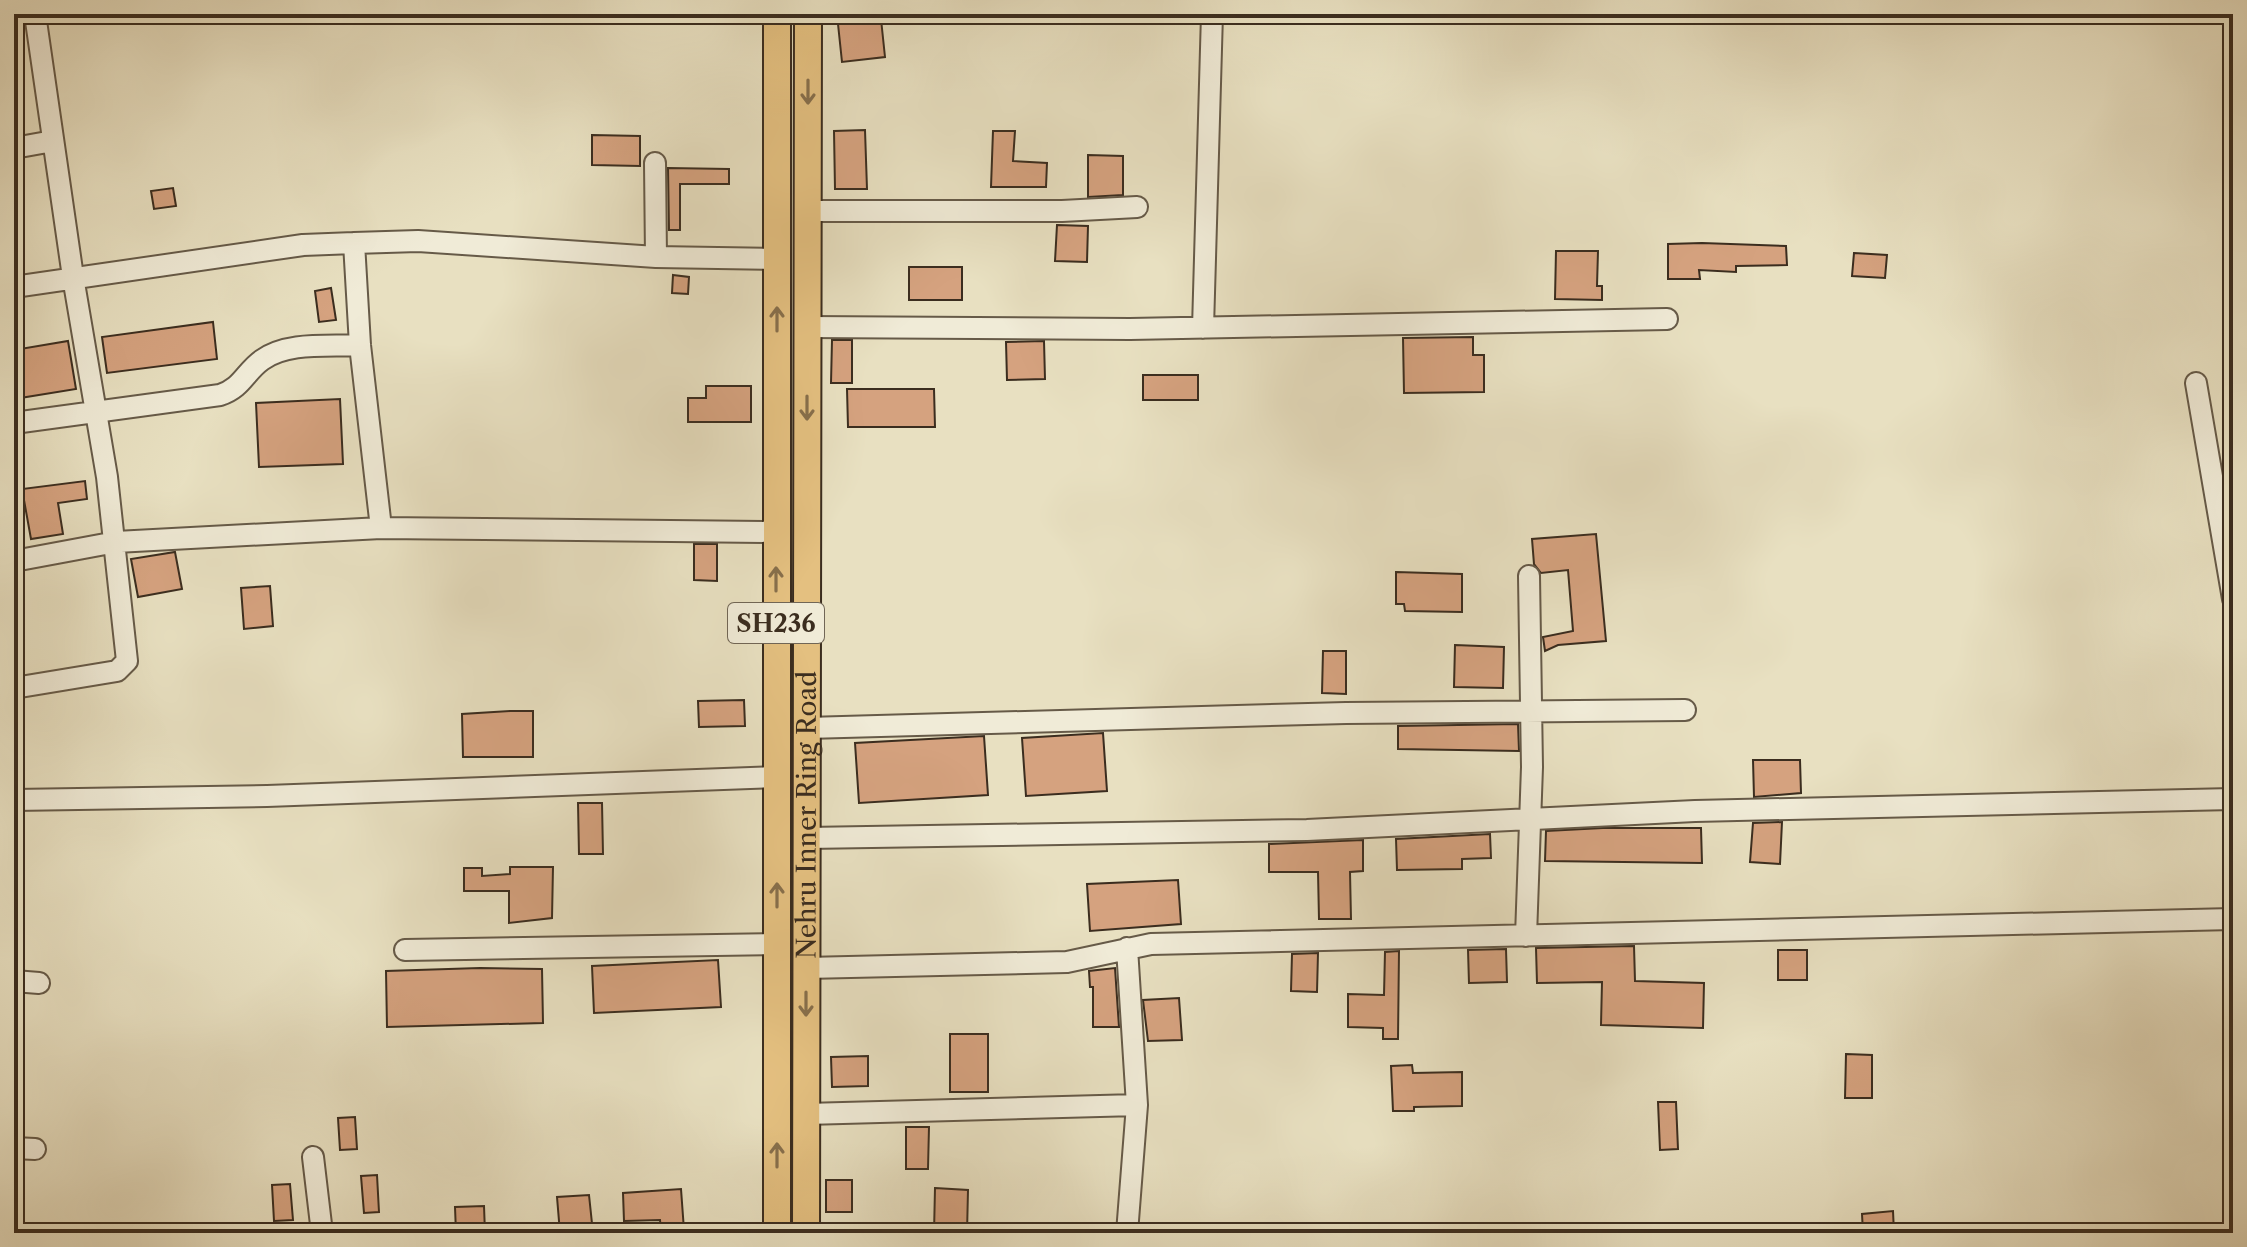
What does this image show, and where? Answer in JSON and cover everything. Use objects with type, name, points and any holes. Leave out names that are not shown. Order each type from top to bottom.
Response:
[{"type":"main road","name":"SH236","points":[[777,14],[777,1233]]},
{"type":"main road","name":"Nehru Inner Ring Road","points":[[806,1233],[808,14]]},
{"type":"street","points":[[14,15],[20,14]]},
{"type":"street","points":[[14,688],[117,671],[124,667],[127,653],[116,542],[35,14]]},
{"type":"street","points":[[1203,328],[1212,14]]},
{"type":"street","points":[[14,148],[53,141]]},
{"type":"street","points":[[655,163],[656,257]]},
{"type":"street","points":[[807,211],[1062,211],[1137,207]]},
{"type":"street","points":[[14,287],[303,245],[354,243],[418,241],[656,257],[777,259]]},
{"type":"street","points":[[354,243],[360,345],[381,528]]},
{"type":"street","points":[[807,327],[1203,328],[1667,319]]},
{"type":"street","points":[[14,423],[220,395],[242,384],[261,360],[286,349],[360,345]]},
{"type":"street","points":[[2196,383],[2233,599]]},
{"type":"street","points":[[14,561],[116,542],[381,528],[776,532]]},
{"type":"street","points":[[1526,936],[1529,576]]},
{"type":"street","points":[[807,728],[1685,710]]},
{"type":"street","points":[[14,800],[267,796],[776,777]]},
{"type":"street","points":[[807,838],[1307,830],[1529,817],[2233,799]]},
{"type":"street","points":[[806,968],[1067,962],[1127,948],[2233,919]]},
{"type":"street","points":[[405,950],[777,944]]},
{"type":"street","points":[[1127,948],[1137,1105],[1127,1233]]},
{"type":"street","points":[[14,981],[39,983]]},
{"type":"street","points":[[806,1114],[1137,1105]]},
{"type":"street","points":[[313,1157],[322,1233]]},
{"type":"building","points":[[881,19],[885,57],[842,62],[838,24]]},
{"type":"building","points":[[865,130],[867,189],[835,189],[834,131]]},
{"type":"building","points":[[993,131],[1015,131],[1013,161],[1047,163],[1046,187],[991,187]]},
{"type":"building","points":[[592,135],[640,136],[640,166],[592,165]]},
{"type":"building","points":[[1088,155],[1123,156],[1123,195],[1088,197]]},
{"type":"building","points":[[668,168],[729,169],[729,184],[680,184],[680,230],[669,230]]},
{"type":"building","points":[[173,188],[176,206],[154,209],[151,191]]},
{"type":"building","points":[[1057,225],[1088,226],[1087,262],[1055,261]]},
{"type":"building","points":[[1668,244],[1786,246],[1787,265],[1736,266],[1736,272],[1699,270],[1700,279],[1668,279]]},
{"type":"building","points":[[1556,251],[1598,251],[1597,286],[1602,286],[1602,300],[1555,299]]},
{"type":"building","points":[[1854,253],[1887,255],[1885,278],[1852,276]]},
{"type":"building","points":[[909,267],[962,267],[962,300],[909,300]]},
{"type":"building","points":[[673,275],[689,277],[688,294],[672,293]]},
{"type":"building","points":[[331,288],[336,320],[319,322],[315,291]]},
{"type":"building","points":[[213,322],[217,359],[107,373],[102,337]]},
{"type":"building","points":[[1473,337],[1473,355],[1484,355],[1484,392],[1404,393],[1403,338]]},
{"type":"building","points":[[832,340],[852,340],[852,383],[831,383]]},
{"type":"building","points":[[68,341],[76,389],[14,399],[14,350]]},
{"type":"building","points":[[1044,341],[1045,379],[1007,380],[1006,342]]},
{"type":"building","points":[[1143,375],[1198,375],[1198,400],[1143,400]]},
{"type":"building","points":[[706,386],[751,386],[751,422],[688,422],[688,398],[706,398]]},
{"type":"building","points":[[847,389],[934,389],[935,427],[848,427]]},
{"type":"building","points":[[340,399],[343,464],[259,467],[256,403]]},
{"type":"building","points":[[85,481],[87,499],[58,503],[63,534],[31,539],[22,489]]},
{"type":"building","points":[[1596,534],[1606,641],[1558,645],[1545,651],[1543,637],[1573,631],[1568,570],[1541,573],[1534,564],[1532,539]]},
{"type":"building","points":[[694,544],[717,544],[717,581],[694,580]]},
{"type":"building","points":[[175,552],[182,589],[138,597],[131,559]]},
{"type":"building","points":[[1396,572],[1462,574],[1462,612],[1405,611],[1404,604],[1396,604]]},
{"type":"building","points":[[270,586],[273,626],[244,629],[241,588]]},
{"type":"building","points":[[1455,645],[1504,647],[1503,688],[1454,687]]},
{"type":"building","points":[[1323,651],[1346,651],[1346,694],[1322,693]]},
{"type":"building","points":[[744,700],[745,726],[699,727],[698,701]]},
{"type":"building","points":[[533,711],[533,757],[463,757],[462,714]]},
{"type":"building","points":[[1518,724],[1519,751],[1398,749],[1398,726]]},
{"type":"building","points":[[1103,733],[1107,791],[1026,796],[1022,738]]},
{"type":"building","points":[[984,736],[988,795],[859,803],[855,743]]},
{"type":"building","points":[[1753,760],[1800,760],[1801,793],[1754,797]]},
{"type":"building","points":[[578,803],[602,803],[603,854],[579,854]]},
{"type":"building","points":[[1782,822],[1780,864],[1750,862],[1753,823]]},
{"type":"building","points":[[1701,828],[1702,863],[1545,861],[1546,831]]},
{"type":"building","points":[[1490,834],[1491,858],[1462,859],[1462,869],[1397,870],[1396,839]]},
{"type":"building","points":[[1363,840],[1363,871],[1350,872],[1351,919],[1319,919],[1318,872],[1269,872],[1269,844]]},
{"type":"building","points":[[510,867],[553,867],[552,918],[509,923],[509,891],[464,891],[464,868],[482,868],[482,876],[510,874]]},
{"type":"building","points":[[1178,880],[1181,924],[1090,931],[1087,884]]},
{"type":"building","points":[[1634,946],[1635,981],[1704,983],[1703,1028],[1601,1025],[1602,982],[1537,983],[1536,948]]},
{"type":"building","points":[[1506,949],[1507,982],[1469,983],[1468,950]]},
{"type":"building","points":[[1778,950],[1807,950],[1807,980],[1778,980]]},
{"type":"building","points":[[1399,951],[1398,1039],[1383,1039],[1383,1028],[1348,1027],[1348,994],[1384,995],[1385,952]]},
{"type":"building","points":[[1318,953],[1317,992],[1291,991],[1292,954]]},
{"type":"building","points":[[718,960],[721,1007],[594,1013],[592,966]]},
{"type":"building","points":[[1115,968],[1119,1027],[1093,1027],[1093,987],[1090,987],[1089,971]]},
{"type":"building","points":[[542,969],[543,1023],[387,1027],[386,971]]},
{"type":"building","points":[[1179,998],[1182,1040],[1148,1041],[1143,1000]]},
{"type":"building","points":[[950,1034],[988,1034],[988,1092],[950,1092]]},
{"type":"building","points":[[1846,1054],[1872,1055],[1872,1098],[1845,1098]]},
{"type":"building","points":[[868,1056],[868,1086],[832,1087],[831,1057]]},
{"type":"building","points":[[1412,1065],[1413,1073],[1462,1072],[1462,1106],[1414,1107],[1414,1111],[1393,1111],[1391,1066]]},
{"type":"building","points":[[1658,1102],[1676,1102],[1678,1149],[1660,1150]]},
{"type":"building","points":[[355,1117],[357,1149],[340,1150],[338,1118]]},
{"type":"building","points":[[906,1127],[929,1127],[928,1169],[906,1169]]},
{"type":"building","points":[[377,1175],[379,1212],[364,1213],[361,1176]]},
{"type":"building","points":[[826,1180],[852,1180],[852,1212],[826,1212]]},
{"type":"building","points":[[290,1184],[293,1220],[274,1221],[272,1185]]},
{"type":"building","points":[[935,1188],[968,1190],[967,1233],[934,1233]]},
{"type":"building","points":[[681,1189],[684,1230],[661,1232],[660,1220],[624,1221],[623,1193]]},
{"type":"building","points":[[589,1195],[593,1233],[560,1233],[557,1197]]},
{"type":"building","points":[[484,1206],[485,1233],[456,1233],[455,1207]]},
{"type":"building","points":[[1893,1211],[1894,1233],[1863,1233],[1862,1214]]}]
